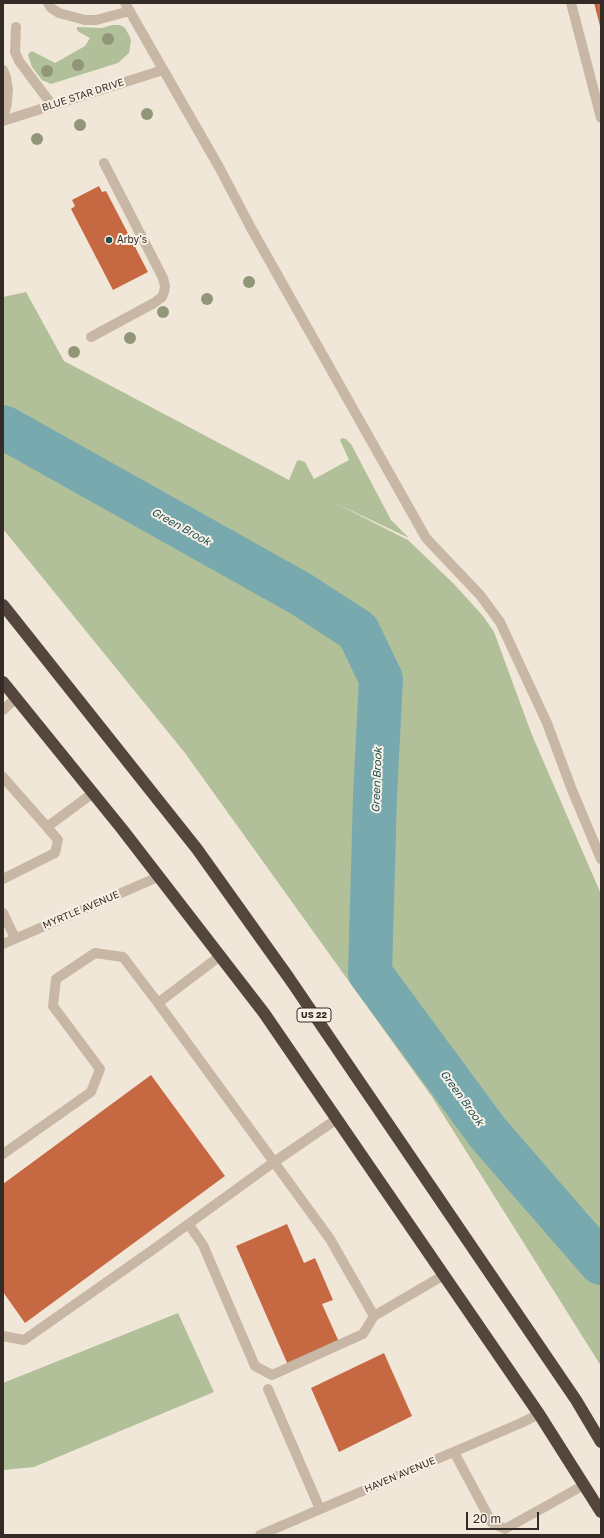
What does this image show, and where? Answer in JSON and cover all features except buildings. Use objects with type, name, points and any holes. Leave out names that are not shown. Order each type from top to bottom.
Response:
[{"type":"highway","name":"US 22","points":[[3,605],[197,849],[325,1031],[572,1394],[601,1442]]},
{"type":"highway","points":[[3,682],[264,1013],[539,1414],[601,1512]]},
{"type":"street","points":[[571,3],[601,118]]},
{"type":"street","points":[[49,6],[59,13],[85,20],[96,20],[128,7],[426,538],[480,594],[500,622],[547,723],[572,790],[601,859]]},
{"type":"street","points":[[16,27],[15,47],[19,61],[52,105]]},
{"type":"street","points":[[3,70],[8,89],[7,103],[3,120]]},
{"type":"street","name":"BLUE STAR DRIVE","points":[[3,120],[163,70]]},
{"type":"street","points":[[91,337],[154,303],[162,297],[165,286],[163,278],[104,163]]},
{"type":"street","points":[[3,710],[16,698]]},
{"type":"street","points":[[3,777],[58,840],[55,853],[3,879]]},
{"type":"street","points":[[47,827],[92,793]]},
{"type":"street","name":"MYRTLE AVENUE","points":[[3,944],[158,877]]},
{"type":"street","points":[[3,913],[15,938]]},
{"type":"street","points":[[3,1154],[91,1092],[100,1069],[53,1006],[56,979],[95,953],[123,957],[330,1239],[374,1316]]},
{"type":"street","points":[[158,1003],[220,956]]},
{"type":"street","points":[[3,1336],[24,1340],[188,1225],[274,1162],[337,1119]]},
{"type":"street","points":[[188,1225],[203,1245],[255,1366],[272,1375],[364,1334],[374,1316],[444,1276]]},
{"type":"street","points":[[268,1389],[320,1510]]},
{"type":"street","name":"HAVEN AVENUE","points":[[260,1535],[539,1414]]},
{"type":"street","points":[[454,1452],[492,1523],[505,1529],[584,1485]]},
{"type":"green space","points":[[112,25],[120,25],[125,28],[131,41],[129,53],[118,63],[51,84],[42,80],[32,67],[28,55],[32,51],[55,63],[85,46],[90,38],[79,32],[77,27],[102,28]]},
{"type":"green space","points":[[26,292],[64,361],[289,480],[297,461],[299,460],[305,462],[314,479],[349,460],[340,440],[342,438],[346,439],[351,444],[391,520],[409,538],[335,503],[408,540],[454,584],[483,616],[494,632],[532,735],[601,894],[601,1366],[432,1097],[185,753],[3,529],[3,297]]},
{"type":"green space","points":[[178,1313],[214,1392],[34,1467],[3,1470],[3,1383]]},
{"type":"waterway","name":"Green Brook","points":[[3,427],[301,594],[358,631],[381,679],[375,796],[370,973],[488,1133],[601,1263]]},
{"type":"place","name":"Arby's","points":[[109,240]]}]
